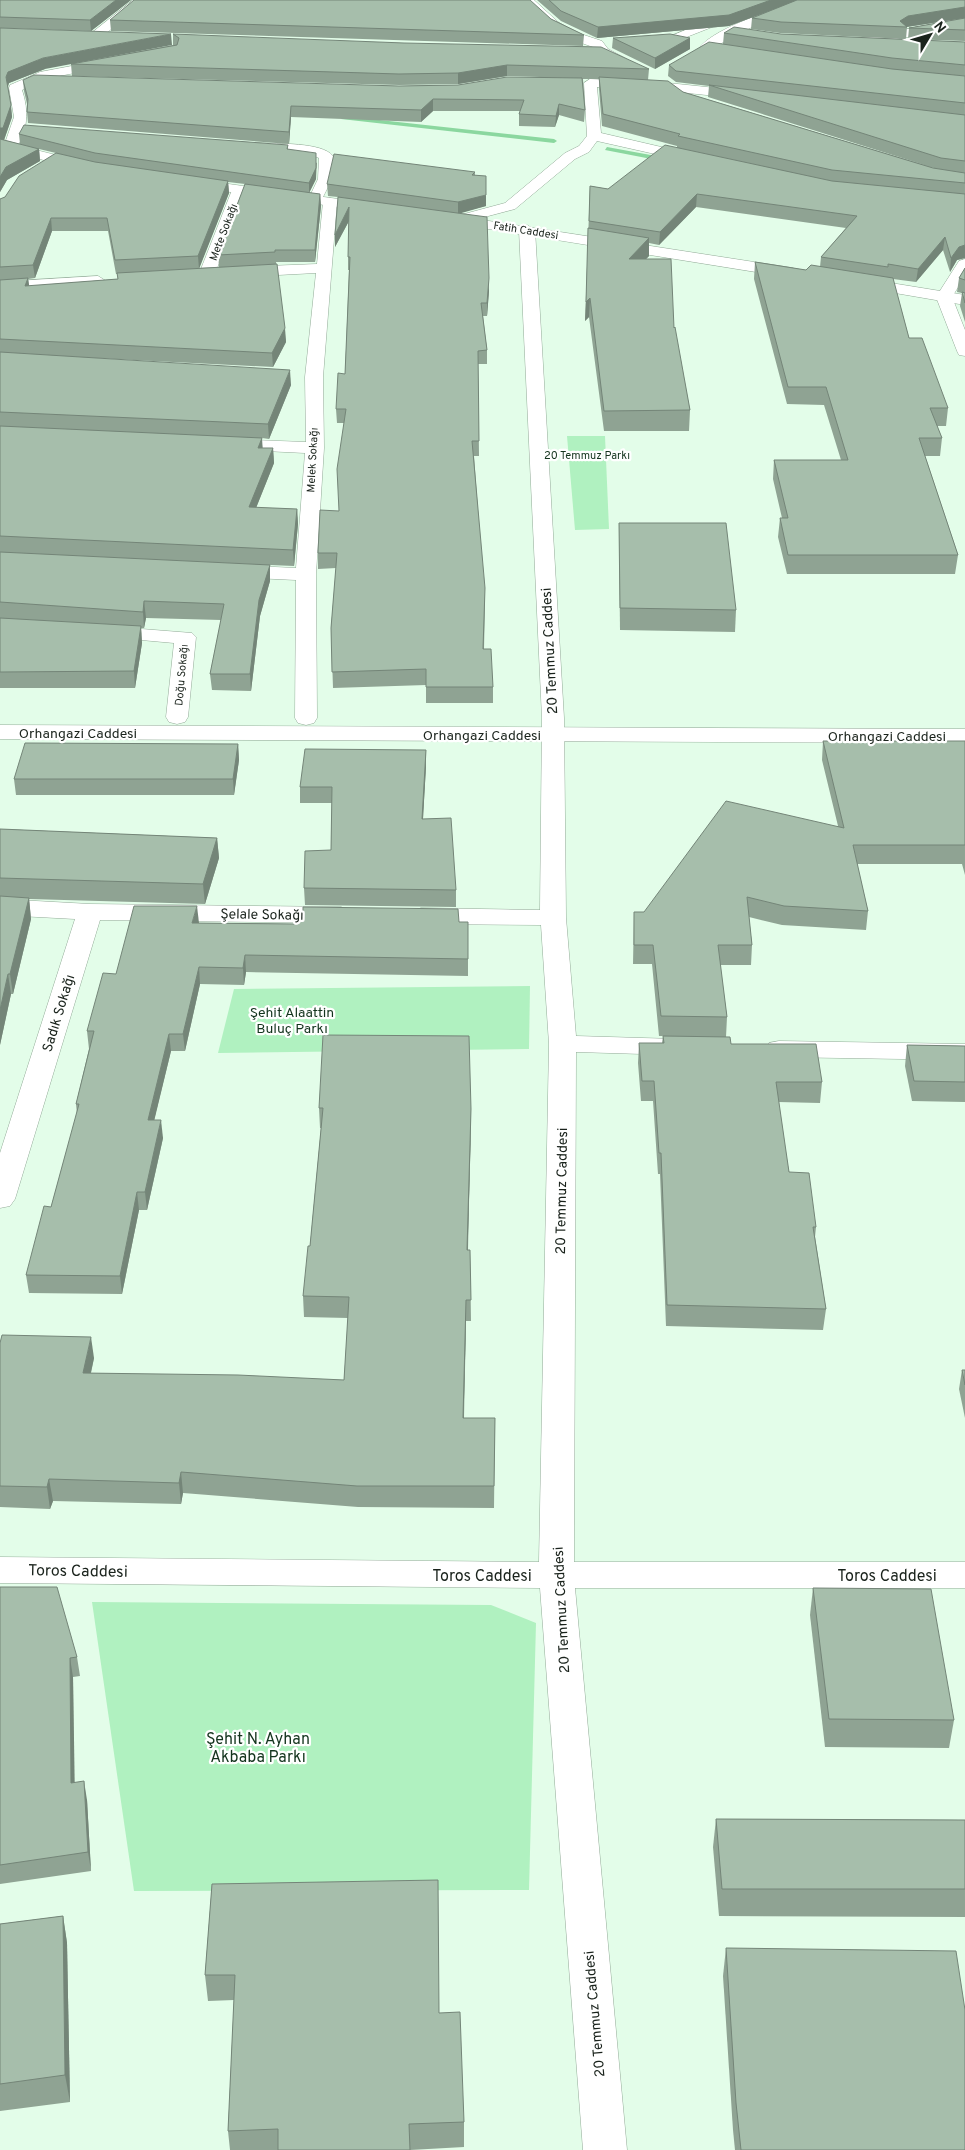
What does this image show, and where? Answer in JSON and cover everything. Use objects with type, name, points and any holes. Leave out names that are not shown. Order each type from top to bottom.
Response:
[{"type":"street","points":[[112,38],[89,37],[140,0]]},
{"type":"street","points":[[527,0],[554,25],[571,35],[651,72],[668,87],[688,99],[707,105]]},
{"type":"street","points":[[701,49],[780,0]]},
{"type":"street","points":[[666,40],[742,11],[763,11],[816,0]]},
{"type":"street","points":[[915,45],[857,41],[965,23]]},
{"type":"street","points":[[666,40],[728,32],[754,35]]},
{"type":"street","points":[[666,40],[701,49],[743,53]]},
{"type":"street","points":[[583,51],[617,43]]},
{"type":"street","points":[[0,86],[15,88],[30,80],[124,60]]},
{"type":"street","points":[[30,80],[80,81]]},
{"type":"street","points":[[458,220],[510,206],[570,156],[584,149],[594,136],[586,83],[668,87],[756,96]]},
{"type":"street","points":[[5,145],[24,130],[22,108],[15,88]]},
{"type":"street","points":[[594,136],[708,162]]},
{"type":"street","points":[[5,145],[52,160],[96,169]]},
{"type":"street","name":"Melek Sokağı","points":[[246,146],[315,151],[326,156],[323,201],[325,268],[314,377],[315,448],[306,574],[306,718]]},
{"type":"street","points":[[520,229],[519,221],[522,209],[585,158],[584,149]]},
{"type":"street","points":[[34,170],[52,160]]},
{"type":"street","points":[[182,182],[389,210]]},
{"type":"street","name":"Mete Sokağı","points":[[207,274],[239,190]]},
{"type":"street","name":"Fatih Caddesi","points":[[439,217],[807,275]]},
{"type":"street","name":"20 Temmuz Caddesi","points":[[520,229],[552,727],[553,918],[563,1044],[556,1575],[606,2150]]},
{"type":"street","points":[[944,297],[965,264]]},
{"type":"street","points":[[188,276],[325,268]]},
{"type":"street","points":[[0,287],[109,280]]},
{"type":"street","points":[[846,281],[965,300]]},
{"type":"street","points":[[944,297],[965,352]]},
{"type":"street","points":[[294,376],[314,377]]},
{"type":"street","points":[[207,443],[315,448]]},
{"type":"street","points":[[217,570],[306,574]]},
{"type":"street","name":"Doğu Sokağı","points":[[87,631],[184,636],[177,717]]},
{"type":"street","name":"Orhangazi Caddesi","points":[[0,716],[306,718],[552,727],[965,736]]},
{"type":"street","name":"Orhangazi Caddesi","points":[[0,732],[552,727],[965,718]]},
{"type":"street","points":[[0,907],[90,912]]},
{"type":"street","name":"Şelale Sokağı","points":[[90,912],[366,916]]},
{"type":"street","name":"Sadık Sokağı","points":[[0,1199],[90,912]]},
{"type":"street","points":[[396,916],[553,918]]},
{"type":"street","points":[[563,1044],[700,1047]]},
{"type":"street","points":[[759,1048],[965,1052]]},
{"type":"street","name":"Toros Caddesi","points":[[0,1570],[556,1575],[965,1575]]},
{"type":"green space","name":"20 Temmuz Parkı","points":[[567,436],[605,436],[609,529],[575,530]]},
{"type":"green space","name":"Şehit Alaattin Buluç Parkı","points":[[530,986],[529,1049],[218,1053],[234,989]]},
{"type":"green space","name":"Şehit N. Ayhan Akbaba Parkı","points":[[92,1602],[491,1605],[536,1623],[529,1890],[134,1891]]},
{"type":"building","points":[[0,0],[116,0],[90,20],[0,17]]},
{"type":"building","points":[[134,0],[530,0],[551,19],[584,35],[110,20]]},
{"type":"building","points":[[549,0],[771,0],[729,15],[598,27],[561,11]]},
{"type":"building","points":[[797,0],[965,0],[965,7],[908,16],[900,21],[907,27],[781,22],[752,18]]},
{"type":"building","points":[[965,18],[965,30],[909,28]]},
{"type":"building","points":[[734,27],[781,34],[965,42],[965,65],[892,58],[724,33]]},
{"type":"building","points":[[0,28],[171,34],[43,58],[8,72],[6,77],[11,105],[3,128],[0,128]]},
{"type":"building","points":[[173,34],[404,43],[601,47],[649,69],[507,65],[458,73],[399,74],[71,64],[177,45],[179,38]]},
{"type":"building","points":[[670,34],[690,38],[655,58],[613,38]]},
{"type":"building","points":[[709,42],[892,69],[965,76],[965,103],[676,71],[669,65]]},
{"type":"building","points":[[34,75],[399,86],[458,85],[507,77],[582,78],[585,110],[559,104],[556,116],[519,114],[524,100],[433,99],[421,110],[291,106],[289,132],[27,112],[28,99],[23,80]]},
{"type":"building","points":[[599,77],[668,81],[683,92],[933,168],[965,173],[965,183],[832,170],[678,136],[680,134],[603,114]]},
{"type":"building","points":[[709,85],[965,115],[965,161],[941,158]]},
{"type":"building","points":[[24,125],[288,145],[287,149],[316,153],[316,168],[309,183],[95,153],[19,134]]},
{"type":"building","points":[[0,139],[39,149],[6,167],[0,177]]},
{"type":"building","points":[[665,145],[832,181],[965,194],[965,245],[959,247],[951,258],[945,237],[918,269],[888,264],[888,267],[821,257],[857,216],[697,194],[660,232],[589,221],[590,186],[608,189]]},
{"type":"building","points":[[56,153],[95,162],[228,181],[198,256],[115,260],[107,218],[51,218],[33,265],[0,267],[0,199],[5,197],[19,176]]},
{"type":"building","points":[[334,154],[475,172],[472,175],[486,176],[486,195],[458,202],[327,184]]},
{"type":"building","points":[[245,184],[320,194],[315,250],[275,250],[275,252],[218,255]]},
{"type":"building","points":[[338,197],[487,217],[489,278],[487,303],[481,303],[487,350],[478,351],[479,441],[472,441],[485,588],[483,649],[491,649],[493,687],[426,687],[426,669],[332,672],[331,628],[337,553],[318,553],[320,510],[339,511],[337,469],[346,409],[336,409],[338,373],[345,374],[350,257],[348,257],[349,207],[335,235]]},
{"type":"building","points":[[588,228],[649,238],[629,259],[671,259],[674,328],[690,410],[604,411],[590,298],[586,302]]},
{"type":"building","points":[[755,262],[806,270],[811,265],[893,278],[909,338],[922,338],[948,408],[930,408],[942,438],[919,438],[958,555],[788,555],[780,518],[788,518],[774,460],[848,460],[826,387],[788,387]]},
{"type":"building","points":[[277,264],[285,328],[272,353],[0,339],[0,280],[28,278],[25,286],[118,279],[117,273]]},
{"type":"building","points":[[965,268],[965,280],[959,278]]},
{"type":"building","points":[[0,352],[290,370],[268,424],[0,412]]},
{"type":"building","points":[[0,426],[262,438],[258,448],[273,448],[249,507],[297,509],[293,550],[0,536]]},
{"type":"building","points":[[619,523],[726,523],[736,610],[620,608]]},
{"type":"building","points":[[0,552],[270,565],[259,600],[250,674],[210,674],[224,604],[144,601],[143,612],[0,602]]},
{"type":"building","points":[[0,618],[141,626],[134,671],[0,672]]},
{"type":"building","points":[[823,741],[965,741],[965,845],[853,845],[868,911],[784,906],[747,897],[752,945],[718,945],[727,1017],[661,1016],[653,945],[634,945],[634,912],[644,912],[726,801],[844,828]]},
{"type":"building","points":[[25,743],[238,744],[233,779],[14,779]]},
{"type":"building","points":[[305,749],[426,750],[422,819],[451,818],[456,890],[304,888],[305,851],[331,850],[332,787],[300,787]]},
{"type":"building","points":[[0,829],[217,838],[203,884],[0,878]]},
{"type":"building","points":[[0,896],[29,898],[0,1010]]},
{"type":"building","points":[[134,906],[197,906],[192,923],[295,924],[295,919],[303,919],[303,907],[458,909],[459,922],[468,922],[468,959],[245,955],[243,968],[199,967],[183,1034],[169,1034],[148,1120],[161,1120],[145,1192],[137,1192],[120,1276],[26,1275],[44,1206],[51,1207],[79,1104],[76,1104],[94,1031],[87,1031],[103,973],[116,974]]},
{"type":"building","points":[[323,1035],[469,1036],[471,1109],[467,1250],[470,1250],[471,1300],[466,1300],[463,1418],[495,1418],[494,1486],[357,1486],[181,1472],[179,1483],[49,1479],[47,1487],[0,1486],[0,1343],[2,1335],[91,1337],[83,1373],[238,1375],[344,1380],[349,1297],[303,1296],[308,1246],[310,1246],[323,1108],[319,1108]]},
{"type":"building","points":[[663,1036],[730,1037],[731,1044],[816,1044],[822,1082],[776,1082],[789,1172],[809,1173],[816,1227],[813,1227],[826,1309],[667,1305],[661,1153],[659,1153],[654,1081],[642,1081],[639,1043],[664,1043]]},
{"type":"building","points":[[907,1045],[965,1046],[965,1082],[914,1081]]},
{"type":"building","points":[[962,1370],[965,1370],[965,1385]]},
{"type":"building","points":[[0,1587],[57,1587],[77,1657],[70,1658],[71,1783],[84,1781],[88,1852],[0,1865]]},
{"type":"building","points":[[813,1588],[931,1589],[954,1720],[829,1719]]},
{"type":"building","points":[[716,1819],[965,1820],[965,1889],[722,1889]]},
{"type":"building","points":[[438,1880],[439,2013],[460,2012],[464,2122],[409,2124],[410,2150],[278,2150],[278,2129],[228,2131],[235,1975],[205,1975],[212,1884]]},
{"type":"building","points":[[63,1916],[65,2075],[0,2084],[0,1924]]},
{"type":"building","points":[[726,1948],[956,1951],[965,2010],[965,2150],[741,2150],[736,2103]]},
{"type":"waterway","points":[[343,118],[554,141]]},
{"type":"waterway","points":[[607,149],[667,160]]}]
